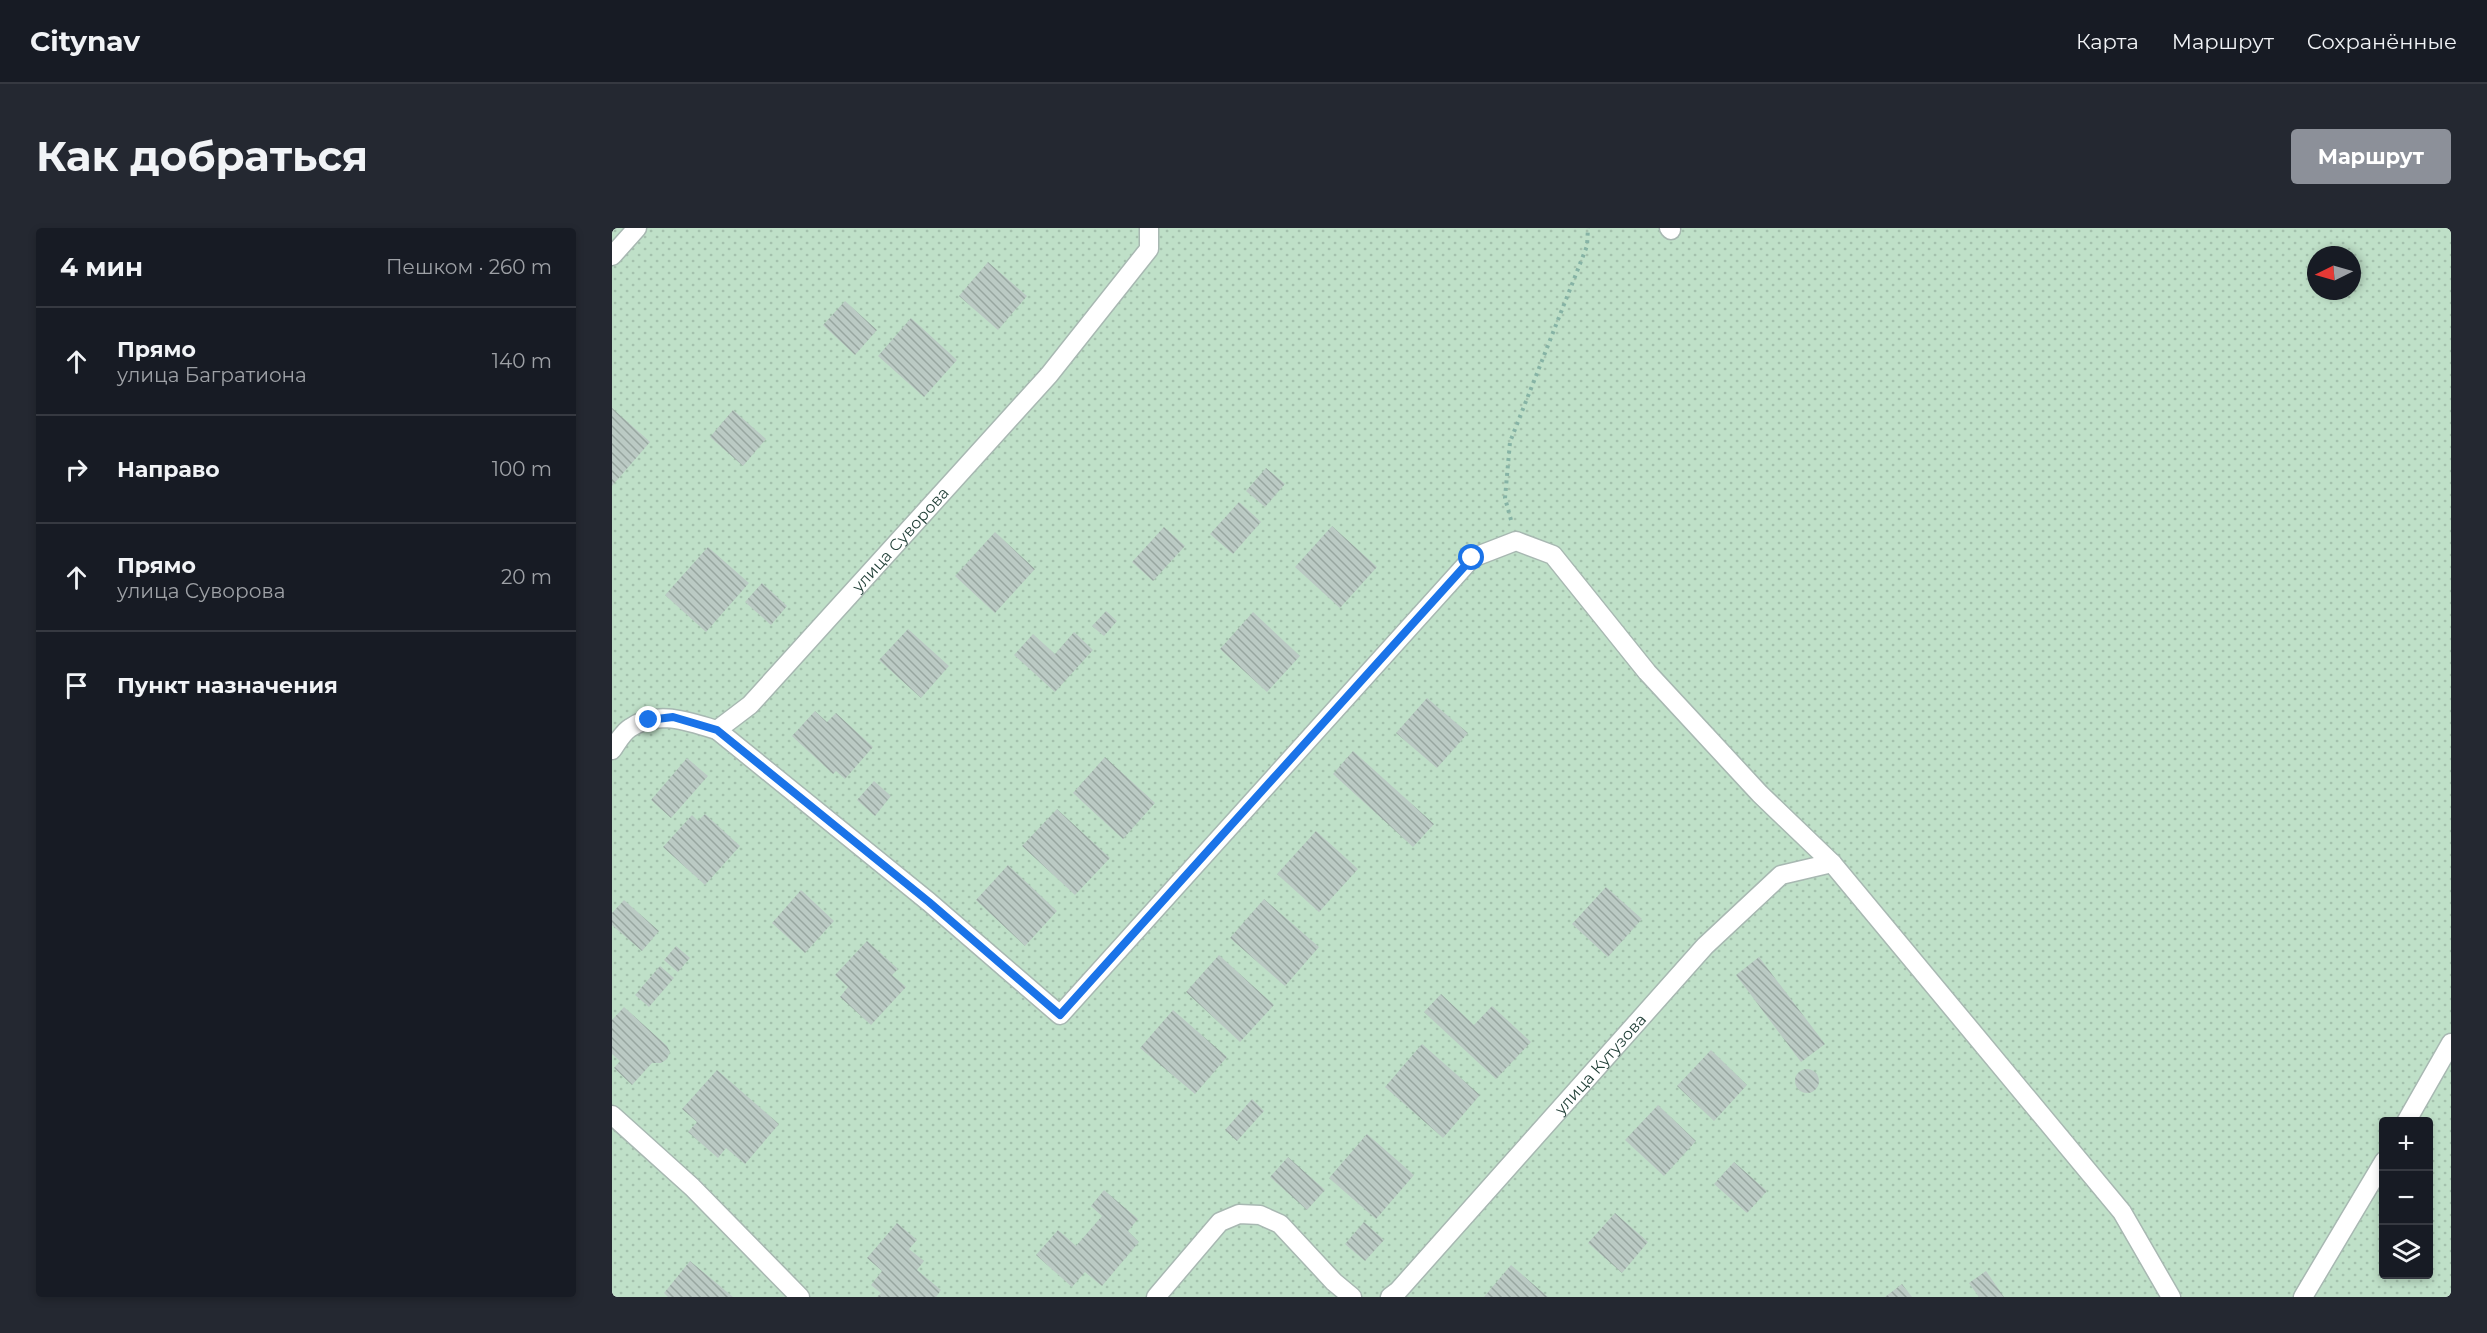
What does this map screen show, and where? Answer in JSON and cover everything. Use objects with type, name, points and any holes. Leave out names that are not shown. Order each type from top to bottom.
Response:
[{"type":"street","points":[[612,256],[637,228]]},
{"type":"street","name":"улица Суворова","points":[[717,730],[750,705],[1025,401],[1149,249],[1149,228]]},
{"type":"street","points":[[612,750],[629,728],[649,720],[673,717],[717,730],[929,902],[1060,1015],[1472,558],[1516,541],[1553,555],[1647,672],[1760,795],[1832,863],[2122,1212],[2171,1297]]},
{"type":"street","name":"улица Кутузова","points":[[1390,1297],[1406,1282],[1705,946],[1781,875],[1832,863]]},
{"type":"street","points":[[2409,1117],[2451,1043]]},
{"type":"street","points":[[612,1115],[692,1187],[800,1297]]},
{"type":"street","points":[[2303,1297],[2379,1169]]},
{"type":"street","points":[[1156,1297],[1220,1222],[1239,1214],[1260,1215],[1280,1224],[1334,1282],[1352,1297]]},
{"type":"path","points":[[1516,541],[1505,498],[1510,442],[1587,246],[1588,228]]},
{"type":"green space","points":[[612,228],[2451,228],[2451,1297],[612,1297]]},
{"type":"building","points":[[988,262],[1027,296],[998,330],[959,296]]},
{"type":"building","points":[[845,301],[877,330],[855,355],[823,325]]},
{"type":"building","points":[[911,318],[957,360],[924,397],[878,356]]},
{"type":"building","points":[[612,408],[650,442],[612,486]]},
{"type":"building","points":[[733,410],[766,439],[743,466],[710,437]]},
{"type":"building","points":[[1266,468],[1285,484],[1265,507],[1246,491]]},
{"type":"building","points":[[1239,502],[1261,522],[1233,554],[1210,534]]},
{"type":"building","points":[[1332,526],[1377,567],[1340,608],[1295,567]]},
{"type":"building","points":[[1164,527],[1185,546],[1153,581],[1132,562]]},
{"type":"building","points":[[995,532],[1035,569],[995,613],[955,576]]},
{"type":"building","points":[[708,547],[749,583],[706,632],[665,595]]},
{"type":"building","points":[[762,583],[787,606],[771,625],[745,602]]},
{"type":"building","points":[[1106,611],[1117,621],[1104,636],[1092,626]]},
{"type":"building","points":[[1253,612],[1300,656],[1267,692],[1220,649]]},
{"type":"building","points":[[908,629],[949,666],[921,698],[879,660]]},
{"type":"building","points":[[1074,632],[1093,650],[1055,692],[1014,655],[1033,634],[1055,654]]},
{"type":"building","points":[[1427,698],[1468,733],[1437,768],[1396,733]]},
{"type":"building","points":[[815,711],[827,722],[836,713],[873,747],[845,779],[836,771],[833,774],[792,736]]},
{"type":"building","points":[[1353,751],[1434,824],[1413,847],[1333,774]]},
{"type":"building","points":[[1105,757],[1155,803],[1123,839],[1073,793]]},
{"type":"building","points":[[687,758],[708,776],[671,818],[651,800]]},
{"type":"building","points":[[874,781],[891,796],[875,816],[857,800]]},
{"type":"building","points":[[1057,809],[1110,858],[1075,895],[1022,846]]},
{"type":"building","points":[[705,814],[740,846],[705,885],[663,847],[692,815],[698,821]]},
{"type":"building","points":[[1316,831],[1358,869],[1319,912],[1277,874]]},
{"type":"building","points":[[1008,865],[1057,911],[1025,946],[976,900]]},
{"type":"building","points":[[1606,887],[1642,919],[1608,957],[1572,924]]},
{"type":"building","points":[[801,890],[834,921],[805,953],[772,923]]},
{"type":"building","points":[[1264,899],[1319,947],[1285,986],[1230,938]]},
{"type":"building","points":[[624,900],[659,931],[642,951],[612,925],[612,913]]},
{"type":"building","points":[[867,941],[898,969],[892,975],[906,987],[871,1025],[840,997],[848,987],[835,975]]},
{"type":"building","points":[[676,946],[690,958],[678,972],[664,960]]},
{"type":"building","points":[[1219,955],[1274,1005],[1240,1042],[1186,992]]},
{"type":"building","points":[[1759,957],[1825,1044],[1801,1062],[1736,975]]},
{"type":"building","points":[[660,966],[674,978],[649,1007],[635,995]]},
{"type":"building","points":[[1441,994],[1474,1025],[1492,1006],[1531,1042],[1496,1079],[1424,1012]]},
{"type":"building","points":[[624,1007],[667,1046],[670,1052],[667,1059],[661,1063],[652,1063],[632,1085],[614,1068],[620,1061],[612,1054],[612,1020]]},
{"type":"building","points":[[1173,1010],[1227,1057],[1195,1094],[1140,1048]]},
{"type":"building","points":[[1422,1044],[1480,1095],[1443,1138],[1385,1087]]},
{"type":"building","points":[[1711,1050],[1747,1085],[1714,1121],[1677,1086]]},
{"type":"building","points":[[1802,1069],[1812,1069],[1819,1076],[1819,1086],[1812,1093],[1802,1093],[1795,1086],[1795,1076]]},
{"type":"building","points":[[717,1070],[779,1124],[745,1164],[726,1148],[718,1158],[688,1132],[697,1122],[682,1109]]},
{"type":"building","points":[[1252,1099],[1264,1111],[1237,1141],[1225,1130]]},
{"type":"building","points":[[1658,1105],[1696,1141],[1664,1176],[1625,1140]]},
{"type":"building","points":[[1367,1134],[1414,1175],[1376,1219],[1329,1178]]},
{"type":"building","points":[[1288,1157],[1325,1190],[1307,1210],[1270,1177]]},
{"type":"building","points":[[1734,1162],[1767,1191],[1747,1213],[1714,1184]]},
{"type":"building","points":[[1104,1190],[1138,1219],[1128,1231],[1139,1242],[1102,1286],[1085,1272],[1072,1287],[1036,1255],[1058,1230],[1076,1246],[1102,1216],[1091,1206]]},
{"type":"building","points":[[1615,1213],[1648,1242],[1622,1273],[1588,1243]]},
{"type":"building","points":[[1364,1222],[1384,1240],[1365,1261],[1345,1244]]},
{"type":"building","points":[[897,1223],[917,1240],[909,1249],[924,1261],[917,1270],[941,1290],[936,1297],[877,1297],[881,1293],[871,1285],[882,1271],[867,1258]]},
{"type":"building","points":[[690,1261],[733,1297],[668,1297],[664,1293]]},
{"type":"building","points":[[1511,1265],[1548,1297],[1484,1297]]},
{"type":"building","points":[[1986,1271],[2004,1297],[1979,1297],[1969,1283]]},
{"type":"building","points":[[1902,1284],[1912,1297],[1885,1297]]},
{"type":"route","points":[[649,720],[673,717],[717,730],[929,902],[1060,1015],[1472,558]]}]
